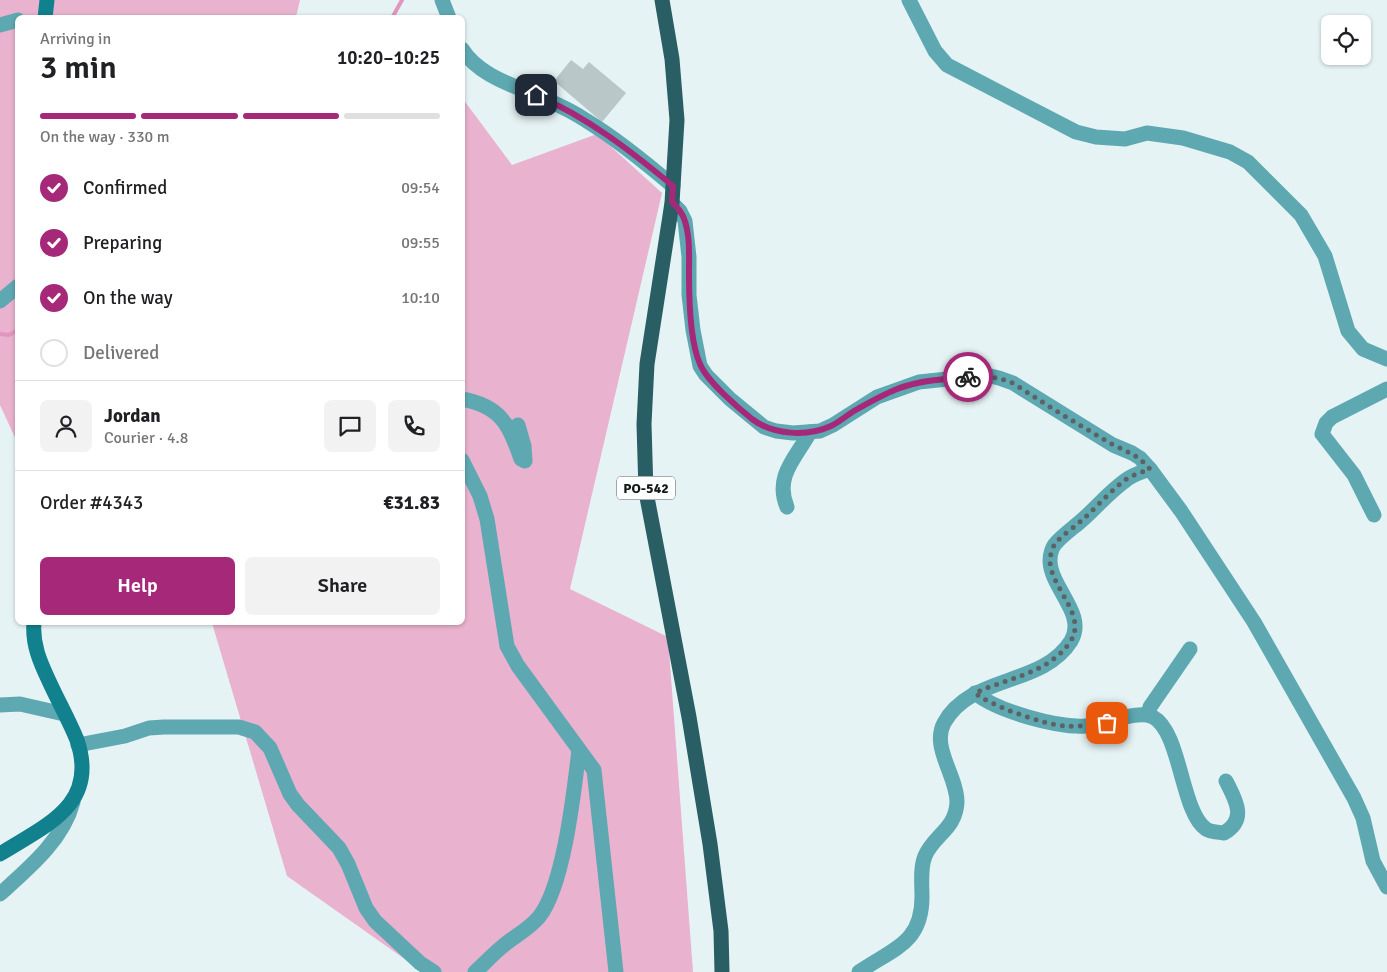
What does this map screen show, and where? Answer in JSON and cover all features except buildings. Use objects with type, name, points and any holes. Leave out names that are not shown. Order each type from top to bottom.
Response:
[{"type":"main road","name":"PO-542","points":[[662,0],[672,59],[677,120],[672,202],[647,364],[644,424],[646,492],[689,717],[710,844],[721,931],[722,972]]},
{"type":"street","points":[[45,15],[47,0]]},
{"type":"street","points":[[442,0],[448,15]]},
{"type":"street","points":[[909,0],[935,51],[947,64],[1076,132],[1096,137],[1125,139],[1147,133],[1183,138],[1230,152],[1248,162],[1301,215],[1325,256],[1348,331],[1363,348],[1387,359]]},
{"type":"street","points":[[0,24],[15,21]]},
{"type":"street","points":[[465,53],[470,60],[494,76],[550,101],[587,121],[636,155],[673,186]]},
{"type":"street","points":[[672,202],[680,211],[685,221],[692,321],[700,366],[706,375],[730,399],[764,427],[776,431],[810,432],[833,425],[878,397],[899,388],[919,382],[986,375],[1013,383],[1113,445],[1140,458],[1181,511],[1254,622],[1354,798],[1362,818],[1373,861],[1387,888]]},
{"type":"street","points":[[0,301],[15,288]]},
{"type":"street","points":[[1374,514],[1354,475],[1322,434],[1326,423],[1332,416],[1387,389]]},
{"type":"street","points":[[465,401],[489,408],[504,419],[521,459],[525,461],[524,446],[518,425]]},
{"type":"street","points":[[787,507],[782,489],[785,475],[793,458],[810,432]]},
{"type":"street","points":[[465,466],[480,496],[487,519],[508,646],[518,666],[594,770],[616,972]]},
{"type":"street","points":[[859,972],[906,942],[920,922],[922,910],[922,869],[925,856],[949,828],[955,816],[957,803],[955,784],[941,747],[940,736],[943,724],[950,714],[975,693],[1017,679],[1045,665],[1062,652],[1076,630],[1076,621],[1053,576],[1050,561],[1054,544],[1127,479],[1150,469]]},
{"type":"street","points":[[0,854],[61,813],[73,802],[78,794],[82,773],[82,758],[78,745],[34,646],[34,625]]},
{"type":"street","points":[[1148,715],[1150,707],[1190,649]]},
{"type":"street","points":[[975,693],[987,702],[1063,726],[1087,726],[1138,714],[1148,715],[1158,720],[1163,727],[1181,774],[1193,814],[1206,829],[1224,833],[1235,823],[1238,807],[1226,781]]},
{"type":"street","points":[[0,705],[20,704],[64,714]]},
{"type":"street","points":[[78,745],[125,736],[149,728],[239,727],[255,732],[270,748],[290,794],[339,848],[348,864],[366,908],[375,921],[420,963],[434,972]]},
{"type":"street","points":[[475,972],[539,916],[550,897],[556,882],[569,822],[579,750]]},
{"type":"street","points":[[0,894],[44,852],[63,828],[70,814],[73,802]]},
{"type":"shaded area","points":[[0,0],[300,0],[296,15],[15,15],[15,438],[0,405]]},
{"type":"shaded area","points":[[465,102],[512,165],[597,134],[662,193],[570,589],[668,637],[693,972],[423,972],[287,876],[213,625],[465,625]]},
{"type":"waterway","points":[[394,15],[402,0]]},
{"type":"waterway","points":[[0,334],[9,335],[15,332]]},
{"type":"way so far","points":[[968,377],[986,375],[1013,383],[1113,445],[1140,458],[1150,469],[1127,479],[1054,544],[1050,561],[1053,576],[1076,621],[1076,630],[1062,652],[1045,665],[1017,679],[975,693],[987,702],[1005,709],[1063,726],[1087,726],[1107,723]]},
{"type":"route","points":[[536,95],[587,121],[636,155],[673,186],[672,202],[680,211],[685,221],[689,257],[689,295],[700,366],[706,375],[730,399],[764,427],[776,431],[793,432],[820,430],[833,425],[878,397],[899,388],[919,382],[968,377]]}]
